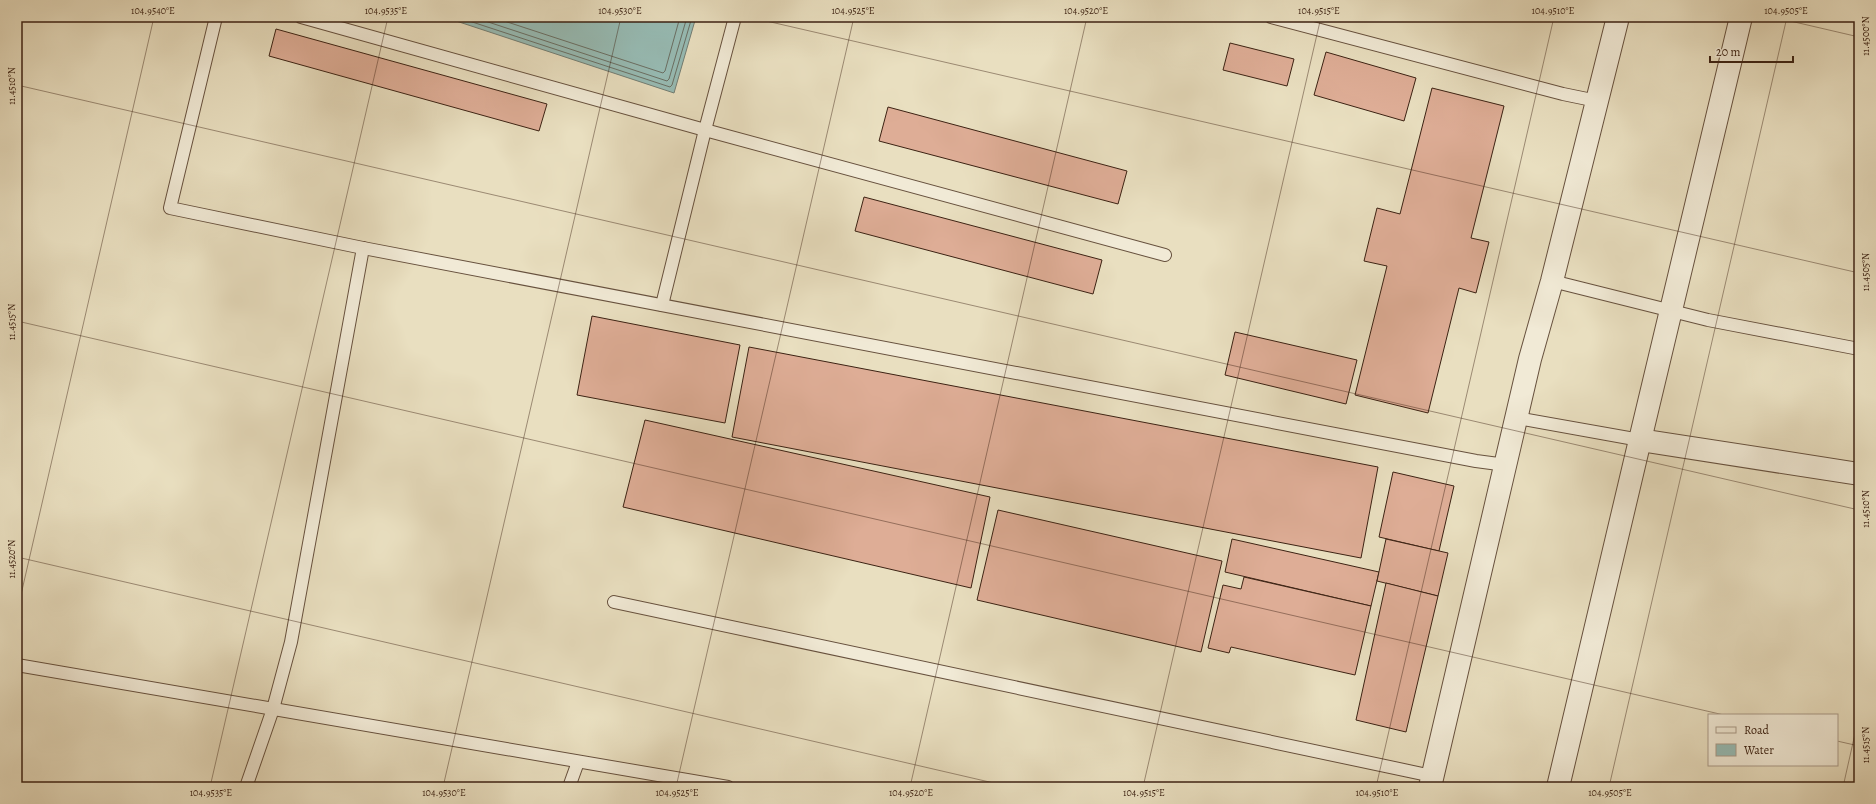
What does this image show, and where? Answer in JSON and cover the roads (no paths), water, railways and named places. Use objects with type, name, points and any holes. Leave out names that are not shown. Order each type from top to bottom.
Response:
[{"type":"street","points":[[1431,782],[1530,359],[1552,281],[1618,17]]},
{"type":"street","points":[[1558,787],[1670,312],[1742,17]]},
{"type":"street","points":[[1640,440],[1859,474]]},
{"type":"lane","points":[[216,17],[170,208],[363,248],[1476,461],[1506,465]]},
{"type":"lane","points":[[301,17],[705,130],[1165,255]]},
{"type":"lane","points":[[662,305],[705,130],[735,17]]},
{"type":"lane","points":[[1271,17],[1563,94],[1597,101]]},
{"type":"lane","points":[[246,787],[273,709],[291,642],[363,248]]},
{"type":"lane","points":[[1552,281],[1670,312],[1859,349]]},
{"type":"lane","points":[[1517,418],[1640,440]]},
{"type":"lane","points":[[614,602],[1431,782]]},
{"type":"lane","points":[[17,665],[728,787]]},
{"type":"lane","points":[[568,787],[578,762]]},
{"type":"water","points":[[444,17],[696,17],[674,93]]}]
